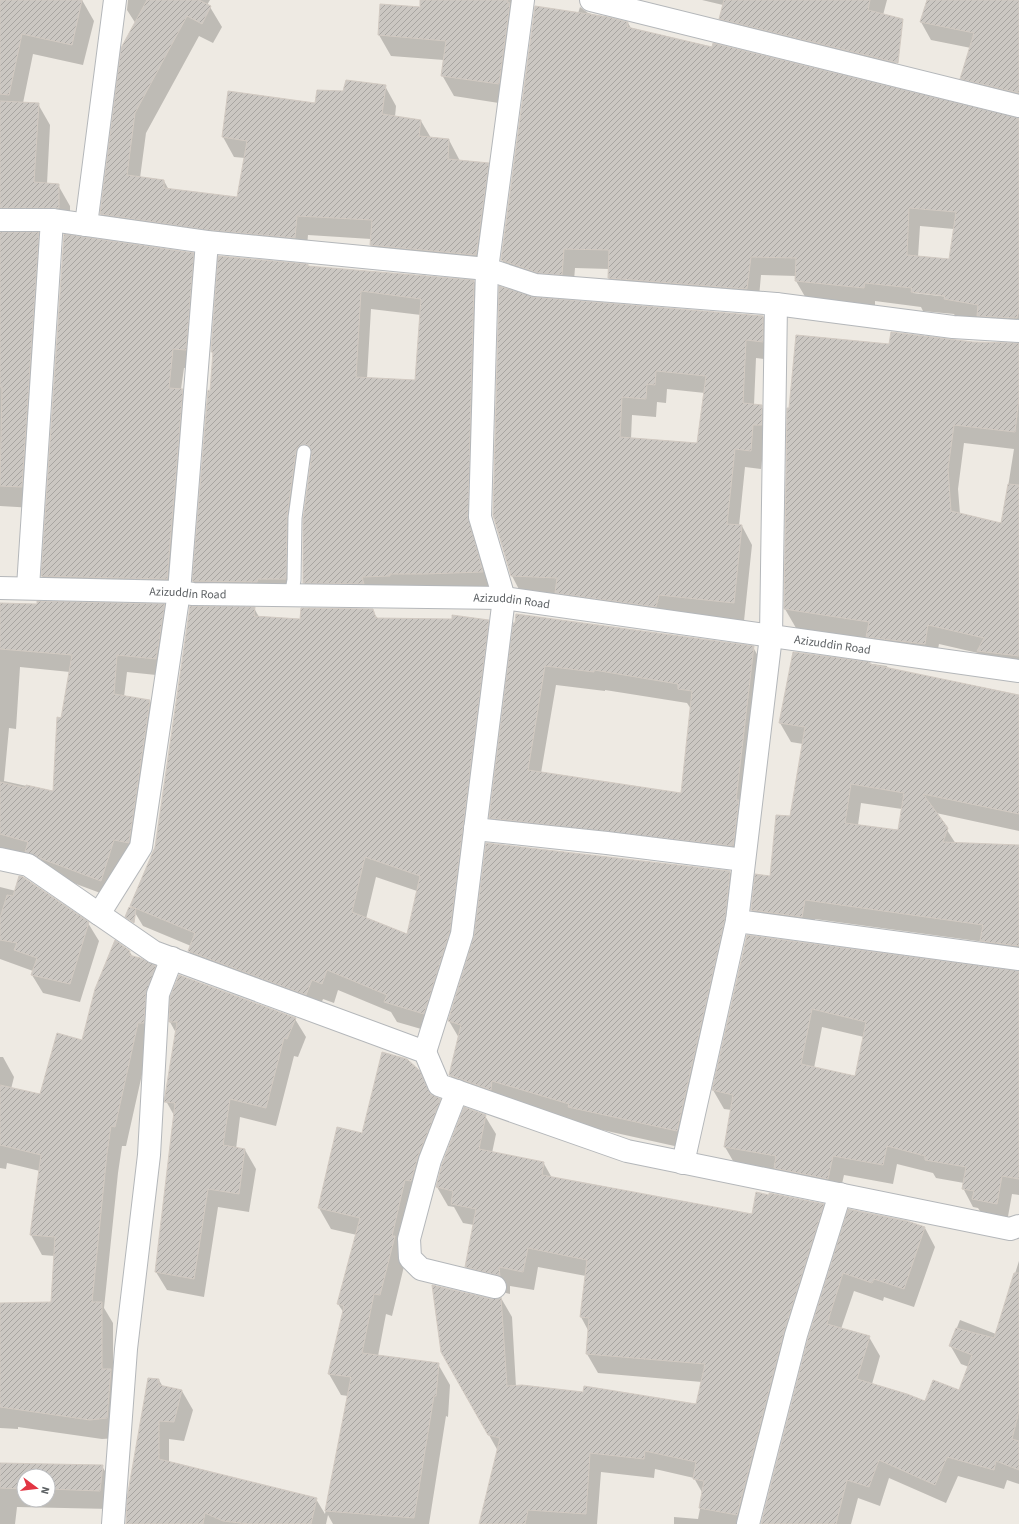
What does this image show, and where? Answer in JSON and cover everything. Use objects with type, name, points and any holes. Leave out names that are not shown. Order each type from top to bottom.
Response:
[{"type":"street","points":[[86,225],[115,0]]},
{"type":"street","points":[[523,0],[487,269],[480,517],[504,598],[462,934],[425,1052],[439,1085],[627,1151],[1010,1229],[1019,1226]]},
{"type":"street","points":[[590,0],[1019,106]]},
{"type":"street","points":[[0,220],[52,220],[207,242],[487,269],[535,285],[776,304],[953,327],[1019,330]]},
{"type":"street","points":[[28,588],[52,220]]},
{"type":"street","points":[[99,914],[141,847],[178,592],[207,242]]},
{"type":"street","points":[[682,1163],[737,921],[771,636],[776,304]]},
{"type":"street","name":"Azizuddin Road","points":[[0,588],[291,596],[504,598],[1019,671]]},
{"type":"street","points":[[475,829],[607,843],[744,860]]},
{"type":"street","points":[[0,859],[28,865],[154,952],[425,1052]]},
{"type":"street","points":[[737,921],[1019,959]]},
{"type":"street","points":[[113,1524],[126,1349],[149,1155],[158,994],[172,958]]},
{"type":"street","points":[[457,1091],[430,1160],[409,1238],[410,1258],[421,1269],[495,1287]]},
{"type":"street","points":[[748,1524],[796,1335],[840,1194]]},
{"type":"lane","points":[[291,596],[294,580],[295,518],[304,452]]},
{"type":"building","points":[[0,0],[82,0],[72,45],[22,34],[9,95],[0,94]]},
{"type":"building","points":[[147,0],[199,0],[211,6],[202,24],[187,16],[135,113],[127,175],[164,180],[164,188],[237,197],[247,141],[222,137],[228,91],[315,103],[317,90],[343,91],[346,80],[386,85],[382,114],[421,120],[419,136],[449,139],[448,159],[489,163],[476,255],[370,245],[372,220],[297,216],[295,238],[208,230],[100,214],[121,48]]},
{"type":"building","points":[[420,0],[508,0],[507,2],[510,3],[499,84],[441,76],[446,41],[378,35],[380,4],[420,7]]},
{"type":"building","points":[[724,0],[870,0],[868,10],[903,19],[898,63],[719,19]]},
{"type":"building","points":[[927,0],[1019,0],[1019,93],[960,79],[974,33],[920,22]]},
{"type":"building","points":[[535,6],[608,17],[628,22],[627,27],[712,47],[713,43],[1019,118],[1019,309],[1017,318],[977,316],[978,305],[944,299],[945,296],[911,292],[912,288],[865,283],[864,288],[795,281],[796,258],[751,257],[747,289],[608,278],[609,250],[564,249],[562,275],[538,273],[501,260]],"holes":[[[909,208],[956,212],[949,259],[907,255]]]},
{"type":"building","points":[[0,101],[39,103],[34,182],[59,184],[59,208],[0,208]]},
{"type":"building","points":[[0,232],[39,232],[22,487],[0,486],[2,387],[0,387]]},
{"type":"building","points":[[64,234],[194,253],[186,350],[173,349],[169,388],[183,389],[167,579],[41,576]]},
{"type":"building","points":[[218,256],[308,264],[308,266],[474,280],[468,517],[483,572],[390,574],[390,576],[362,577],[364,584],[303,583],[303,519],[312,453],[309,446],[305,444],[298,447],[296,451],[287,517],[286,579],[258,579],[257,582],[192,581],[208,390],[210,391],[213,352],[211,352]],"holes":[[[361,291],[421,299],[415,380],[356,377]]]},
{"type":"building","points":[[499,286],[534,297],[763,316],[763,342],[746,340],[743,403],[762,405],[762,425],[753,425],[751,451],[735,449],[727,524],[742,525],[734,603],[659,595],[656,607],[555,593],[557,578],[511,576],[493,515]],"holes":[[[656,371],[706,376],[697,443],[620,437],[622,397],[646,399],[647,384],[655,385]]]},
{"type":"building","points":[[891,332],[973,342],[1019,343],[1019,397],[1015,432],[954,425],[948,469],[951,511],[1001,523],[1008,484],[1019,485],[1019,656],[977,651],[984,638],[928,625],[925,644],[866,637],[869,622],[784,609],[787,408],[789,408],[796,335],[889,344]]},
{"type":"building","points":[[37,601],[165,604],[156,659],[117,655],[114,694],[150,700],[129,843],[114,840],[101,881],[25,852],[28,842],[0,834],[0,782],[25,788],[26,785],[53,791],[57,717],[61,718],[72,655],[0,649],[0,603],[37,604]]},
{"type":"building","points":[[190,606],[255,607],[254,616],[300,619],[301,608],[373,609],[376,618],[452,619],[452,615],[489,620],[450,931],[424,1014],[384,1002],[387,995],[327,970],[322,984],[312,980],[306,995],[188,951],[195,933],[130,906],[155,847]],"holes":[[[365,857],[420,876],[407,934],[352,912]]]},
{"type":"building","points":[[516,614],[754,646],[736,800],[739,800],[733,846],[489,818],[513,623],[515,623]],"holes":[[[545,666],[594,672],[594,670],[678,684],[678,689],[692,691],[681,793],[528,770]]]},
{"type":"building","points":[[793,652],[870,662],[870,664],[1019,695],[1019,814],[923,794],[948,828],[943,842],[1019,845],[1019,946],[980,941],[983,925],[805,900],[802,917],[751,910],[755,874],[770,876],[776,815],[790,816],[805,727],[779,723]],"holes":[[[851,784],[904,793],[898,830],[845,823]]]},
{"type":"building","points":[[486,843],[730,871],[725,919],[677,1131],[568,1107],[569,1104],[492,1081],[491,1090],[449,1075],[461,1025],[448,1021],[474,936]]},
{"type":"building","points":[[19,876],[23,877],[89,922],[70,984],[31,975],[37,958],[14,950],[17,943],[0,940],[0,918],[7,895],[13,896]]},
{"type":"building","points":[[129,907],[136,909],[134,923],[125,917]]},
{"type":"building","points":[[747,935],[1019,971],[1019,1179],[1002,1176],[997,1204],[972,1199],[974,1191],[962,1189],[966,1167],[925,1160],[925,1156],[887,1146],[883,1165],[833,1156],[828,1179],[774,1168],[776,1156],[724,1147],[733,1095],[712,1090]],"holes":[[[812,1009],[866,1022],[855,1076],[801,1064]]]},
{"type":"building","points":[[115,940],[130,951],[129,955],[140,958],[156,966],[146,993],[144,1023],[138,1023],[115,1127],[111,1126],[107,1153],[92,1302],[102,1302],[102,1369],[111,1369],[107,1418],[90,1420],[0,1407],[0,1303],[51,1302],[55,1237],[30,1235],[41,1155],[0,1145],[0,1085],[40,1094],[57,1033],[82,1040],[95,989]]},
{"type":"building","points":[[179,975],[296,1018],[287,1039],[284,1038],[266,1108],[230,1099],[223,1145],[245,1149],[239,1194],[208,1189],[194,1279],[155,1272],[175,1103],[164,1102],[177,1022],[169,1022],[170,997]]},
{"type":"building","points":[[382,1052],[407,1059],[420,1071],[430,1094],[441,1099],[418,1156],[411,1181],[405,1180],[392,1236],[395,1236],[380,1295],[374,1294],[362,1353],[439,1363],[436,1396],[434,1396],[414,1518],[325,1511],[351,1377],[328,1374],[344,1306],[337,1304],[360,1218],[318,1208],[337,1127],[362,1133]]},
{"type":"building","points":[[464,1107],[486,1115],[479,1149],[544,1162],[542,1175],[752,1214],[756,1192],[769,1195],[769,1193],[824,1204],[784,1332],[737,1515],[699,1508],[704,1481],[693,1479],[696,1462],[645,1451],[644,1459],[590,1453],[586,1514],[528,1510],[525,1524],[479,1524],[500,1438],[488,1435],[441,1352],[432,1285],[492,1299],[501,1297],[507,1386],[522,1385],[583,1392],[584,1386],[696,1404],[705,1364],[586,1354],[589,1318],[580,1317],[587,1260],[528,1248],[523,1272],[499,1267],[500,1276],[465,1267],[476,1209],[451,1204],[453,1191],[436,1187],[442,1164]]},
{"type":"building","points":[[848,1209],[907,1221],[925,1227],[904,1289],[874,1279],[872,1283],[843,1273],[827,1324],[870,1336],[857,1379],[925,1401],[933,1380],[959,1390],[972,1355],[949,1346],[956,1328],[994,1338],[1014,1273],[1019,1273],[1019,1411],[1012,1439],[1019,1441],[1019,1470],[996,1461],[994,1470],[947,1457],[935,1485],[879,1460],[869,1487],[847,1480],[836,1524],[761,1524],[808,1338]]},
{"type":"building","points":[[148,1378],[159,1379],[159,1385],[182,1390],[174,1422],[159,1421],[159,1459],[317,1498],[311,1524],[249,1524],[223,1521],[205,1513],[203,1524],[126,1524],[127,1498]]},
{"type":"building","points":[[0,1463],[103,1465],[100,1491],[56,1489],[56,1468],[16,1468],[16,1489],[0,1488]]}]
